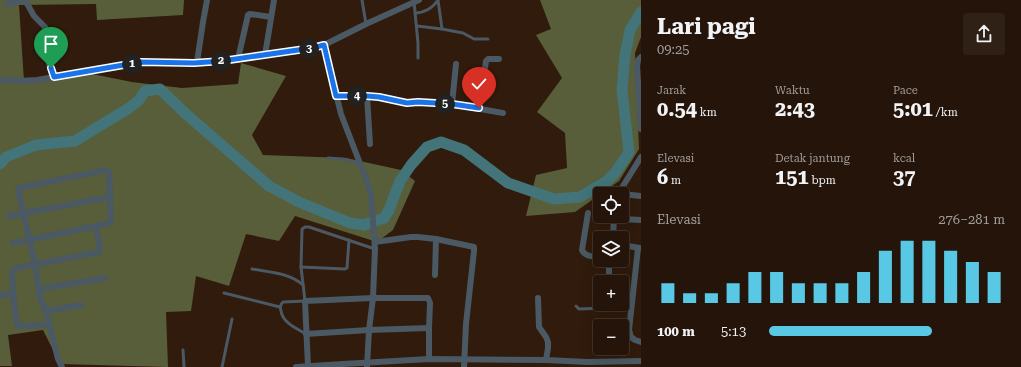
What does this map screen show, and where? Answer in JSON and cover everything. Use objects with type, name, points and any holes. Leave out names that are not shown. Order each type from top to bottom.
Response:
[{"type":"street","points":[[7,4],[26,0],[34,16],[46,27],[49,64],[54,77]]},
{"type":"street","points":[[197,62],[202,22],[207,0]]},
{"type":"street","points":[[264,55],[274,0]]},
{"type":"street","points":[[0,80],[20,82],[141,62],[222,61],[312,48],[324,45],[416,1]]},
{"type":"street","points":[[238,59],[248,15],[271,17]]},
{"type":"street","points":[[324,45],[341,114],[369,187],[372,206],[375,249],[373,298],[367,365]]},
{"type":"street","points":[[641,57],[637,62],[640,89],[641,129]]},
{"type":"street","points":[[479,108],[486,61],[488,59],[499,60]]},
{"type":"street","points":[[452,104],[456,64]]},
{"type":"street","points":[[336,96],[367,96],[407,103],[418,102],[452,104],[503,113]]},
{"type":"street","points":[[367,96],[370,144]]},
{"type":"street","points":[[622,187],[641,157]]},
{"type":"street","points":[[13,243],[29,240],[96,226],[110,222],[109,172],[102,170],[18,188],[29,240],[35,264],[42,304],[46,311],[58,359],[62,367]]},
{"type":"street","points":[[629,195],[641,196]]},
{"type":"street","points":[[9,216],[110,197]]},
{"type":"street","points":[[588,213],[582,250],[583,254],[593,256]]},
{"type":"street","points":[[629,219],[641,220]]},
{"type":"street","points":[[49,325],[18,326],[13,294],[12,272],[16,268],[99,252],[100,250],[96,226]]},
{"type":"street","points":[[375,240],[418,237],[474,247],[464,364]]},
{"type":"street","points":[[435,275],[436,239]]},
{"type":"street","points":[[629,247],[639,248],[629,330],[631,337],[641,342]]},
{"type":"street","points":[[609,267],[609,273]]},
{"type":"street","points":[[39,289],[105,278]]},
{"type":"street","points":[[0,295],[13,294]]},
{"type":"street","points":[[308,366],[305,301],[373,298],[428,298],[430,303],[429,360]]},
{"type":"street","points":[[538,298],[540,327],[548,342],[546,360]]},
{"type":"street","points":[[46,311],[82,305]]},
{"type":"street","points":[[306,334],[429,328]]},
{"type":"street","points":[[296,367],[367,365],[429,360],[464,364],[508,364],[546,360],[588,362],[641,361]]},
{"type":"lane","points":[[362,0],[366,24]]},
{"type":"lane","points":[[415,13],[428,10],[438,0]]},
{"type":"lane","points":[[438,0],[442,29]]},
{"type":"lane","points":[[416,1],[415,13],[418,58]]},
{"type":"lane","points":[[417,26],[463,33],[474,39],[488,39]]},
{"type":"lane","points":[[328,158],[344,159],[360,163]]},
{"type":"lane","points":[[306,334],[294,327],[282,316],[280,307],[283,302],[305,301],[301,267],[302,229],[309,227],[375,249]]},
{"type":"lane","points":[[301,267],[347,268],[349,240]]},
{"type":"lane","points":[[252,269],[286,275],[298,280],[303,285]]},
{"type":"lane","points":[[224,293],[280,307]]},
{"type":"lane","points":[[576,306],[579,309],[632,307]]},
{"type":"lane","points":[[222,367],[232,319]]},
{"type":"lane","points":[[184,350],[184,367]]},
{"type":"green space","points":[[0,0],[184,0],[183,15],[97,20],[96,4],[19,5],[24,81],[92,74],[132,82],[182,88],[238,84],[241,63],[286,76],[252,135],[263,155],[346,158],[401,170],[415,181],[393,230],[377,242],[295,216],[279,241],[246,234],[229,286],[196,276],[191,311],[166,312],[168,367],[60,364],[43,330],[8,335],[12,366],[0,366]]},
{"type":"green space","points":[[540,0],[641,0],[641,37],[635,53],[639,149],[619,181],[610,187],[593,187],[593,199],[575,212],[526,216],[536,175],[567,168],[565,133],[537,112],[562,78],[536,35],[551,29]]},
{"type":"waterway","points":[[0,164],[6,157],[36,145],[75,141],[129,108],[139,100],[145,91],[160,89],[186,114],[269,186],[299,202],[350,223],[364,225],[384,218],[389,210],[400,181],[411,165],[427,147],[441,142],[464,150],[508,183],[554,199],[580,197],[607,181],[615,173],[629,152],[622,90],[625,55],[630,30],[641,12]]},
{"type":"route","points":[[51,68],[54,77],[141,62],[194,63],[222,61],[324,45],[336,96],[379,97],[407,103],[418,102],[452,104],[479,108]]}]
